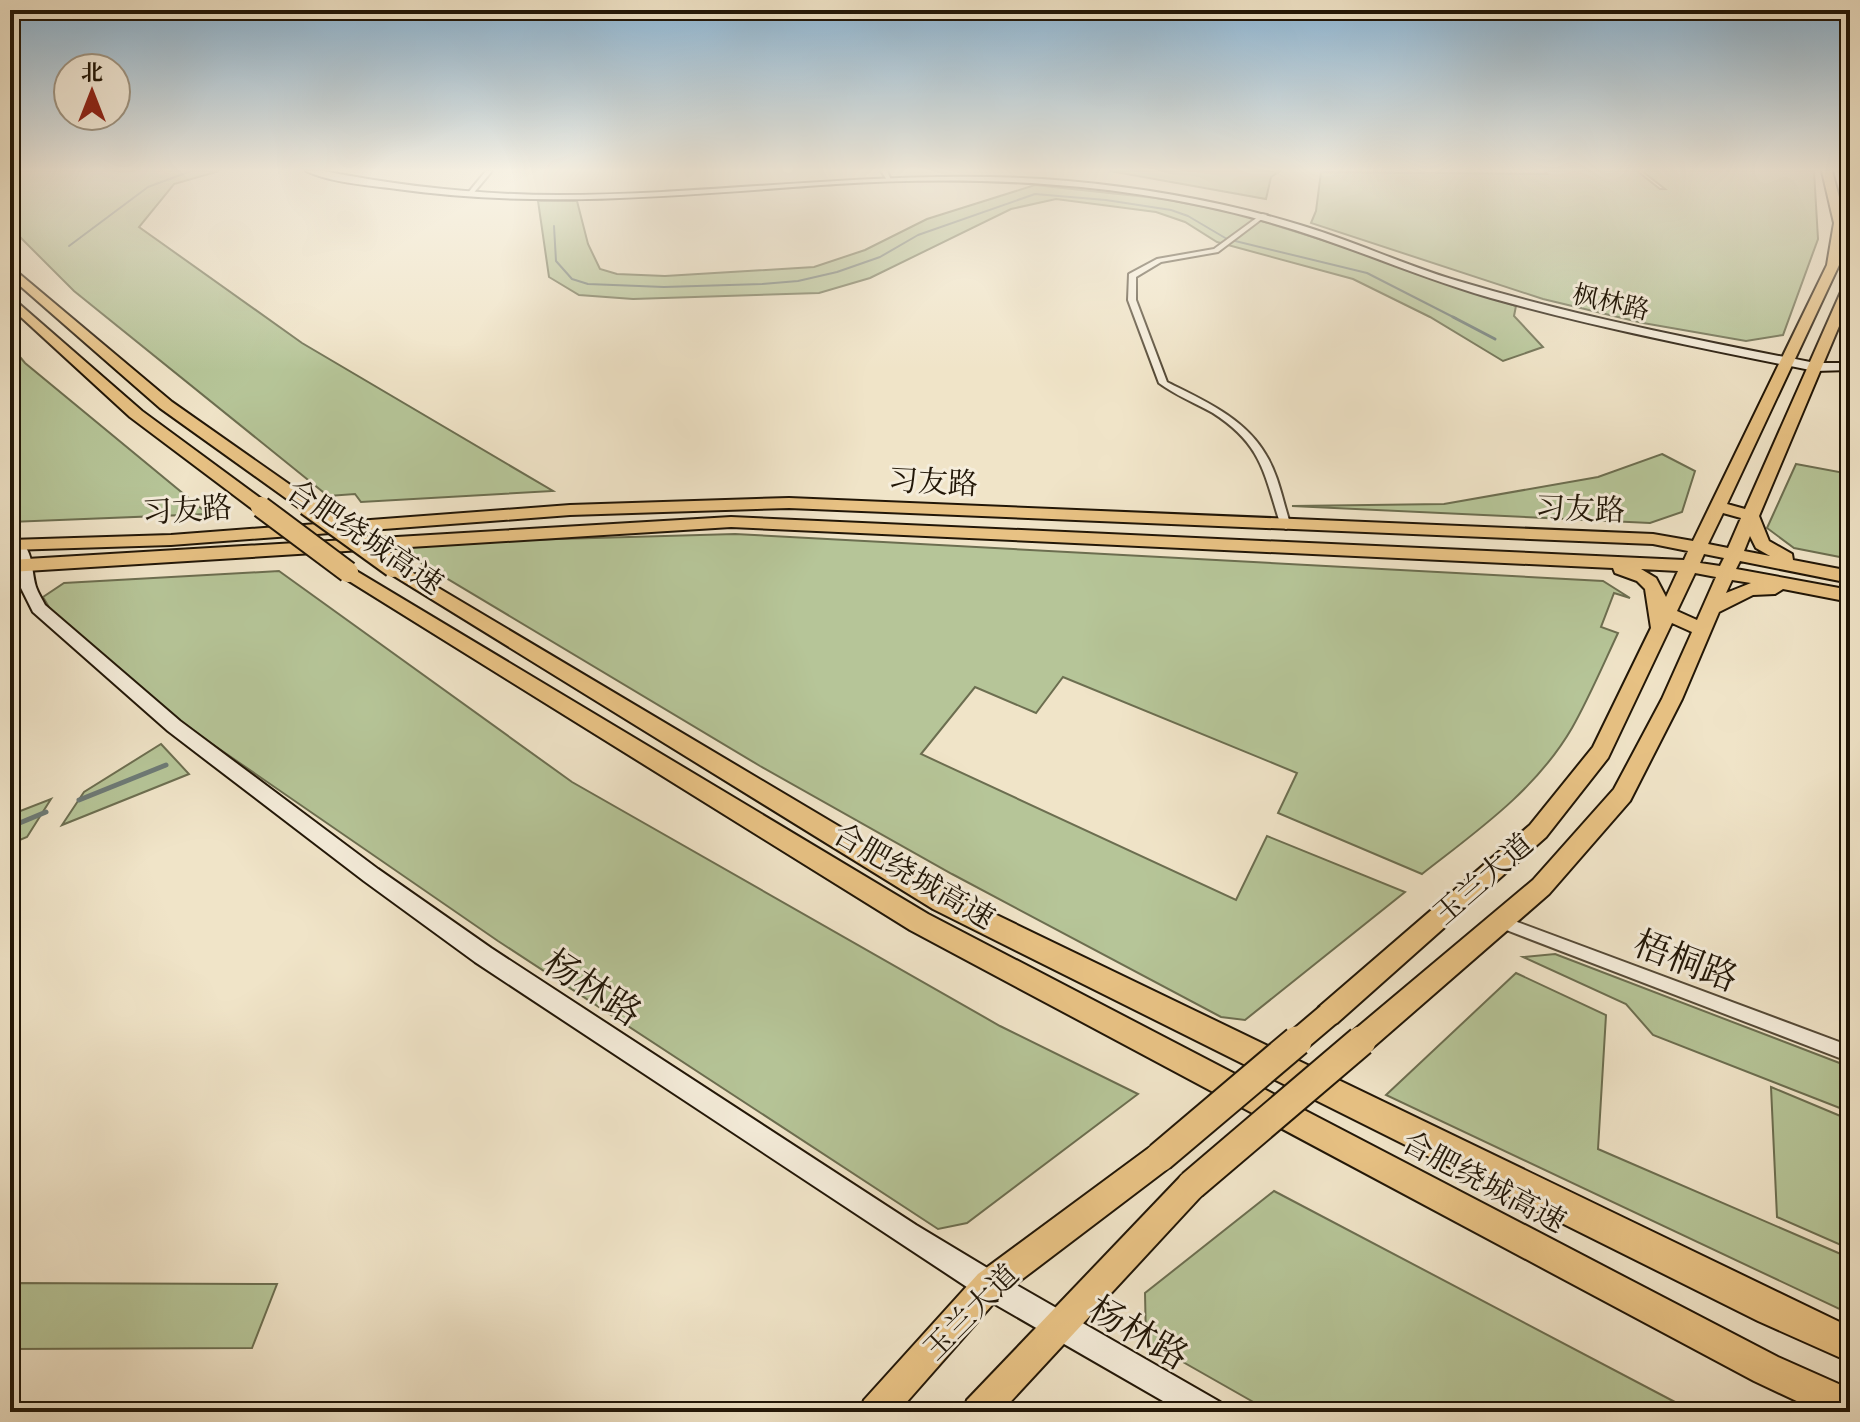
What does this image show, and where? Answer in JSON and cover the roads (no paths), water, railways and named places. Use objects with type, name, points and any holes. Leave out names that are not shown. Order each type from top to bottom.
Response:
[{"type":"highway","name":"合肥绕城高速","points":[[10,270],[166,405],[393,567],[942,901],[1756,1302],[1850,1345]]},
{"type":"highway","name":"合肥绕城高速","points":[[10,300],[136,414],[348,572],[919,922],[1766,1369],[1850,1407]]},
{"type":"main road","name":"枫林路","points":[[1328,237],[1442,280],[1596,323],[1849,367]]},
{"type":"main road","name":"玉兰大道","points":[[876,1412],[989,1285],[1160,1157],[1538,831],[1601,752],[1833,265],[1838,237]]},
{"type":"main road","name":"玉兰大道","points":[[979,1412],[1192,1185],[1541,887],[1622,795],[1672,699],[1850,285]]},
{"type":"main road","name":"习友路","points":[[15,553],[441,518],[687,503],[789,503],[1653,539],[1698,547],[1731,563]]},
{"type":"main road","points":[[1653,539],[1688,532],[1715,512],[1751,516],[1762,544],[1814,578]]},
{"type":"main road","name":"习友路","points":[[15,553],[731,522],[1689,566],[1731,563],[1814,578],[1850,577]]},
{"type":"main road","points":[[1571,536],[1595,549],[1585,561],[1644,575],[1658,592],[1663,622],[1702,629]]},
{"type":"main road","name":"杨林路","points":[[15,553],[39,608],[174,726],[371,875],[495,963],[989,1285],[1210,1412]]},
{"type":"main road","name":"习友路","points":[[1814,578],[1850,596]]},
{"type":"main road","points":[[1711,608],[1750,589],[1814,578]]},
{"type":"street","points":[[1235,237],[1216,251],[1159,260],[1132,276],[1132,300],[1163,383],[1207,406],[1243,432],[1262,455],[1286,526]]},
{"type":"street","name":"梧桐路","points":[[1501,922],[1850,1054]]},
{"type":"waterway","points":[[69,246],[81,237]]},
{"type":"waterway","points":[[555,237],[556,261],[572,279],[588,284],[664,287],[798,281],[880,257],[914,237]]},
{"type":"waterway","points":[[1224,237],[1367,273],[1457,319]]},
{"type":"waterway","points":[[1453,317],[1495,339]]},
{"type":"waterway","points":[[79,800],[166,765]]},
{"type":"waterway","points":[[10,827],[46,812]]}]
